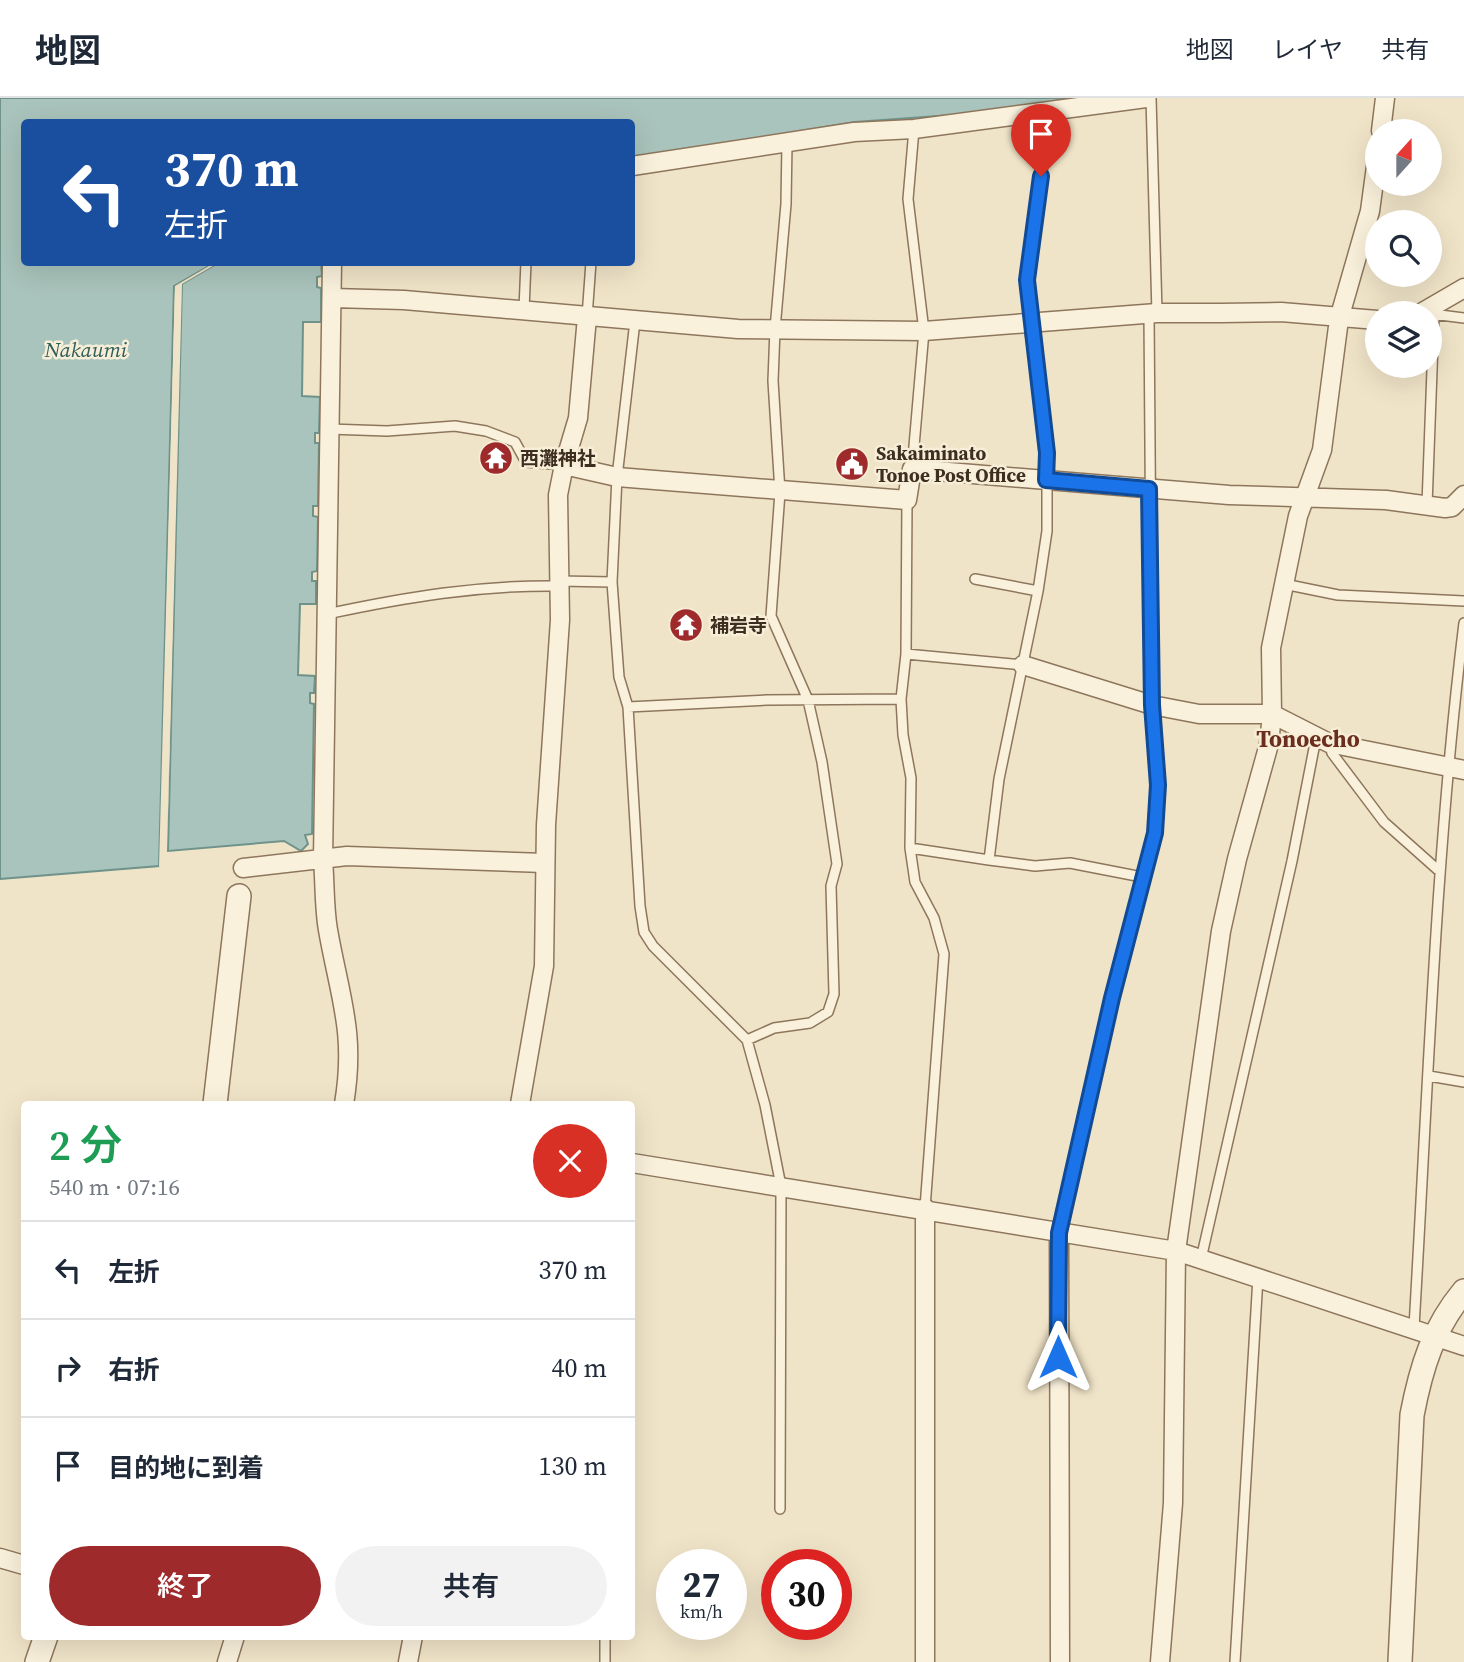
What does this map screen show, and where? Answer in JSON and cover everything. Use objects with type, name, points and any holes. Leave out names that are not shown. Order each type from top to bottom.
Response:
[{"type":"street","points":[[635,166],[854,132],[914,129],[1149,98]]},
{"type":"street","points":[[1382,119],[1385,98]]},
{"type":"street","points":[[1160,1662],[1173,1503],[1176,1251],[1221,931],[1237,859],[1269,744],[1272,713],[1271,648],[1305,499],[1322,450],[1339,319],[1372,196]]},
{"type":"street","points":[[332,266],[323,860],[328,928],[349,1027],[350,1065],[344,1101]]},
{"type":"street","points":[[1442,303],[1464,288]]},
{"type":"street","points":[[333,298],[524,309],[635,321],[775,329],[924,331],[1153,314],[1280,312],[1365,320]]},
{"type":"street","points":[[521,1101],[544,966],[544,863],[559,584],[558,495],[578,418],[587,317]]},
{"type":"street","points":[[564,465],[617,477],[907,500],[912,469],[1149,489],[1305,499],[1386,500],[1445,508],[1462,502]]},
{"type":"street","points":[[1023,665],[1152,705],[1199,714],[1272,713],[1322,740],[1455,768]]},
{"type":"street","points":[[215,1101],[241,882],[346,856],[544,863]]},
{"type":"street","points":[[635,1163],[925,1208],[1176,1251],[1464,1346]]},
{"type":"street","points":[[925,1208],[925,1662]]},
{"type":"street","points":[[1059,1233],[1060,1662]]},
{"type":"street","points":[[1400,1662],[1412,1415],[1424,1331],[1464,1290]]},
{"type":"street","points":[[0,1558],[21,1564]]},
{"type":"street","points":[[37,1662],[45,1640]]},
{"type":"street","points":[[227,1662],[234,1640]]},
{"type":"street","points":[[408,1662],[412,1640]]},
{"type":"lane","points":[[1059,1233],[1142,877],[1155,833],[1157,808],[1152,705],[1149,489],[1153,314],[1149,98]]},
{"type":"lane","points":[[989,860],[999,779],[1038,591],[1047,531],[1047,453],[1027,280],[1045,150],[1046,113]]},
{"type":"lane","points":[[912,469],[921,397],[924,331],[908,199],[914,129]]},
{"type":"lane","points":[[747,1040],[774,1028],[810,1023],[828,1012],[834,994],[831,886],[837,864],[822,762],[807,700],[771,616],[780,492],[773,381],[786,204],[787,142]]},
{"type":"lane","points":[[524,309],[526,266]]},
{"type":"lane","points":[[587,317],[591,266]]},
{"type":"lane","points":[[1442,315],[1464,318]]},
{"type":"lane","points":[[635,321],[617,477],[612,582],[619,677],[628,707],[640,906],[644,932],[653,946],[747,1040],[781,1185],[780,1509]]},
{"type":"lane","points":[[1427,505],[1428,378]]},
{"type":"lane","points":[[329,429],[387,431],[455,426],[486,430],[515,442],[526,462],[564,465]]},
{"type":"lane","points":[[907,500],[906,654],[901,699],[903,735],[911,778],[910,848],[915,881],[934,918],[944,954],[925,1208]]},
{"type":"lane","points":[[975,579],[1038,591]]},
{"type":"lane","points":[[327,614],[412,596],[478,587],[612,582]]},
{"type":"lane","points":[[1284,584],[1338,595],[1464,601]]},
{"type":"lane","points":[[1424,1331],[1429,1076],[1438,870],[1455,768],[1464,624]]},
{"type":"lane","points":[[906,654],[1023,665]]},
{"type":"lane","points":[[628,707],[901,699]]},
{"type":"lane","points":[[1322,740],[1384,821],[1438,870]]},
{"type":"lane","points":[[1201,1259],[1322,740]]},
{"type":"lane","points":[[910,848],[1035,866],[1083,864],[1142,877]]},
{"type":"lane","points":[[1429,1076],[1464,1082]]},
{"type":"lane","points":[[1235,1662],[1258,1277]]},
{"type":"lane","points":[[605,1640],[605,1662]]},
{"type":"water","name":"Nakaumi","points":[[0,98],[1079,98],[952,115],[855,122],[635,159],[635,119],[21,119],[21,266],[209,266],[174,286],[159,866],[0,879]]},
{"type":"water","name":"Nakaumi","points":[[213,266],[321,266],[322,276],[317,277],[317,287],[321,288],[321,322],[303,322],[302,396],[320,397],[319,433],[315,433],[315,443],[319,443],[318,506],[313,506],[313,516],[318,517],[317,571],[312,572],[312,581],[316,581],[316,604],[300,604],[298,675],[315,676],[314,693],[310,693],[310,703],[314,704],[312,834],[305,835],[308,844],[301,851],[284,841],[168,851],[182,284]]},
{"type":"pier","points":[[213,266],[182,284],[167,854],[178,288],[162,866],[159,867],[175,286]]},
{"type":"place","name":"西灘神社","points":[[496,458]]},
{"type":"place","name":"Sakaiminato Tonoe Post Office","points":[[852,464]]},
{"type":"place","name":"補岩寺","points":[[686,625]]},
{"type":"district","name":"Tonoecho","points":[[1308,739]]},
{"type":"route","points":[[1041,176],[1027,280],[1047,453],[1046,480],[1149,489],[1152,705],[1158,785],[1155,833],[1112,998],[1059,1233],[1058,1357]]}]
